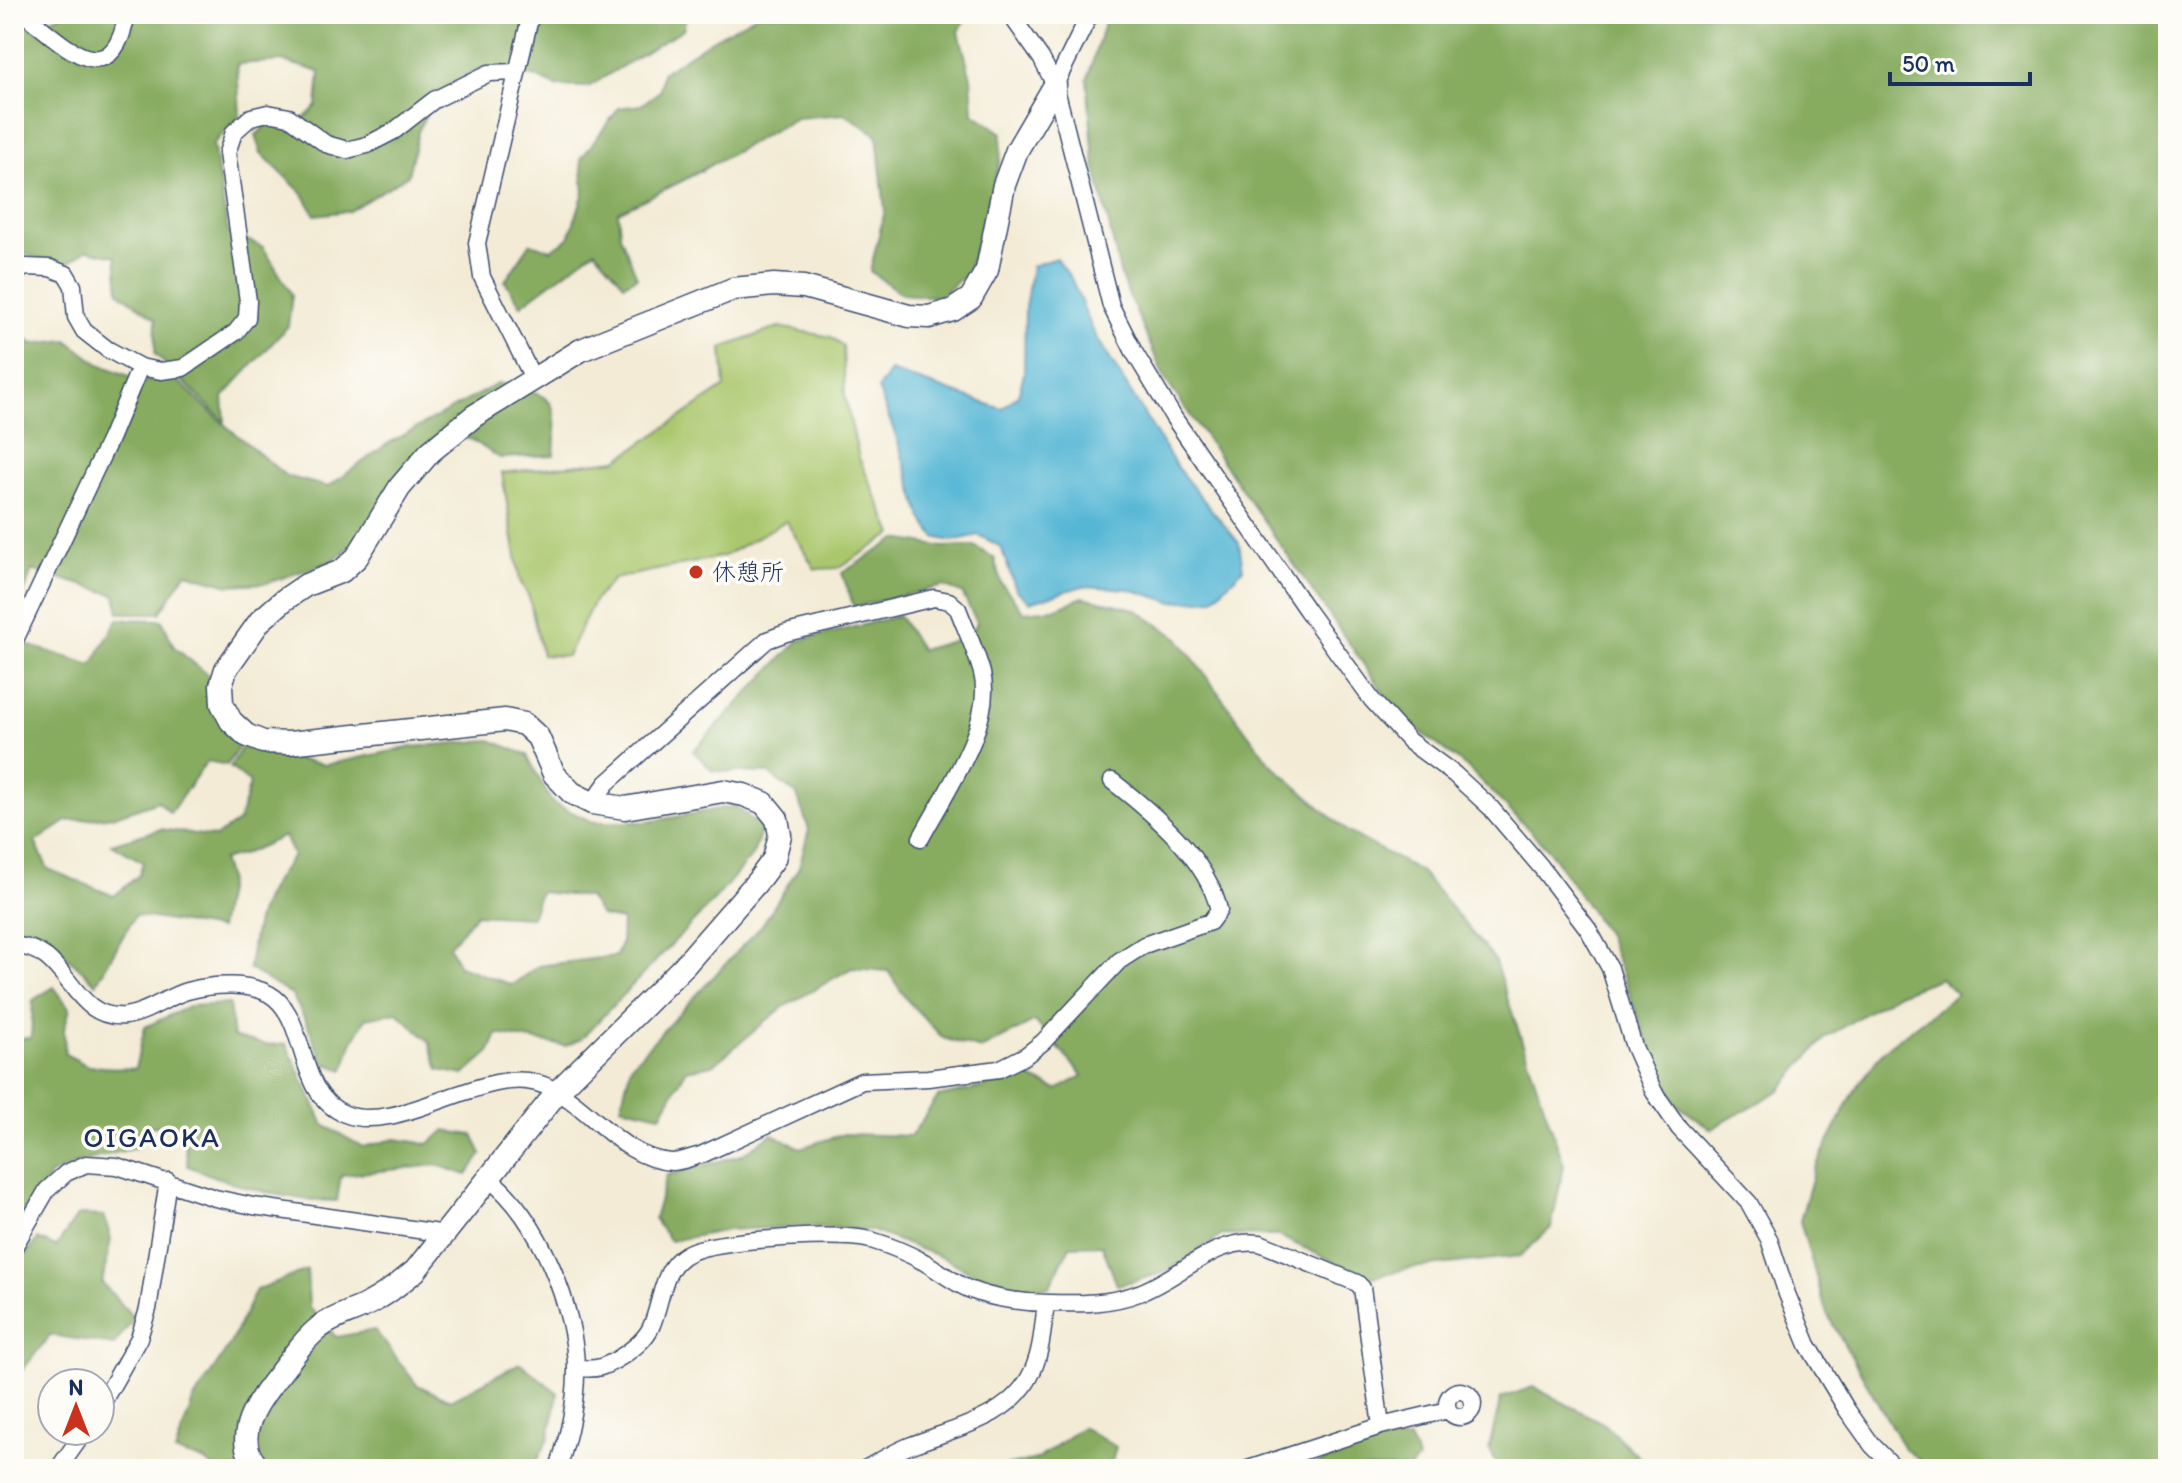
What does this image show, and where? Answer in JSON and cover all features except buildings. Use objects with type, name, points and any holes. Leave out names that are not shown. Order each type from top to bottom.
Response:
[{"type":"street","points":[[19,14],[28,17],[74,53],[93,59],[106,57],[118,48],[127,14]]},
{"type":"street","points":[[531,14],[477,243],[482,277],[533,378]]},
{"type":"street","points":[[1010,14],[1041,58],[1055,85],[1111,306],[1142,366],[1191,443],[1372,700],[1409,741],[1454,774],[1490,807],[1588,929],[1610,968],[1634,1047],[1654,1092],[1679,1128],[1749,1203],[1769,1239],[1808,1345],[1847,1410],[1872,1445],[1896,1469]]},
{"type":"street","points":[[260,1469],[253,1462],[247,1446],[248,1425],[254,1405],[306,1340],[331,1320],[366,1305],[415,1271],[558,1091],[695,954],[774,859],[780,835],[777,819],[764,803],[723,791],[625,808],[592,803],[572,793],[554,774],[538,737],[524,724],[505,720],[289,743],[263,742],[246,735],[231,721],[222,704],[221,685],[226,669],[260,621],[306,585],[342,571],[357,557],[400,487],[430,452],[474,416],[581,350],[733,289],[774,285],[804,287],[909,316],[929,317],[953,310],[971,298],[987,270],[1004,185],[1017,150],[1055,85],[1090,14]]},
{"type":"street","points":[[14,273],[26,267],[50,268],[66,274],[73,286],[76,317],[84,331],[107,349],[140,367],[161,371],[183,368],[236,332],[247,318],[248,301],[227,153],[234,132],[251,117],[268,113],[289,117],[326,144],[347,150],[367,145],[394,131],[434,100],[489,73],[517,72]]},
{"type":"street","points":[[14,642],[110,439],[140,367]]},
{"type":"street","points":[[592,803],[607,783],[767,640],[934,598],[949,601],[958,609],[983,676],[982,710],[975,736],[921,838]]},
{"type":"street","points":[[14,946],[25,946],[45,954],[90,1006],[107,1014],[125,1016],[186,991],[209,987],[242,987],[269,995],[288,1015],[313,1083],[328,1104],[345,1114],[367,1119],[386,1116],[495,1083],[525,1080],[558,1091],[602,1128],[645,1156],[673,1162],[701,1155],[862,1081],[928,1078],[999,1069],[1025,1056],[1043,1042],[1119,961],[1144,945],[1210,922],[1219,910],[1215,892],[1199,866],[1151,812],[1112,781]]},
{"type":"street","points":[[14,1247],[47,1190],[66,1173],[86,1164],[117,1166],[215,1198],[253,1206],[446,1234]]},
{"type":"street","points":[[489,1179],[502,1189],[544,1246],[569,1322],[576,1367],[575,1394],[558,1469]]},
{"type":"street","points":[[116,1379],[139,1338],[153,1280],[168,1181]]},
{"type":"street","points":[[576,1367],[602,1369],[635,1348],[651,1328],[662,1285],[674,1262],[694,1250],[723,1243],[858,1236],[923,1261],[970,1290],[1046,1303],[1107,1302],[1140,1293],[1219,1249],[1244,1241],[1260,1243],[1357,1283],[1362,1288],[1381,1426]]},
{"type":"street","points":[[865,1469],[905,1448],[982,1420],[1017,1396],[1032,1373],[1040,1348],[1046,1303]]},
{"type":"street","points":[[1248,1469],[1381,1426],[1448,1410]]},
{"type":"street","points":[[58,1469],[74,1447]]},
{"type":"green space","points":[[63,14],[687,14],[683,29],[588,87],[556,86],[534,76],[477,70],[435,94],[418,132],[408,175],[349,211],[315,215],[303,194],[261,153],[256,135],[273,119],[297,125],[317,106],[320,72],[283,61],[237,64],[240,116],[213,144],[228,232],[263,247],[292,295],[288,326],[223,397],[225,422],[155,354],[156,319],[119,292],[116,256],[86,250],[65,266],[14,251],[14,19],[32,27]]},
{"type":"green space","points":[[758,14],[967,14],[959,32],[971,78],[973,113],[1002,133],[1000,161],[967,274],[938,297],[902,294],[870,271],[885,211],[877,135],[845,114],[796,118],[682,181],[618,212],[620,235],[637,277],[624,284],[595,250],[521,305],[505,281],[531,243],[551,250],[569,238],[584,192],[581,159],[619,108],[641,105],[660,91],[662,73]]},
{"type":"green space","points":[[1107,14],[2168,14],[2168,1469],[1930,1469],[1904,1448],[1827,1314],[1800,1221],[1815,1168],[1855,1090],[1884,1050],[1957,994],[1940,978],[1895,995],[1825,1038],[1779,1091],[1711,1129],[1676,1104],[1607,935],[1549,850],[1469,769],[1399,715],[1165,379],[1121,277],[1094,160],[1087,80]]},
{"type":"green space","points":[[14,285],[18,287],[17,327],[32,344],[67,340],[99,364],[141,381],[177,380],[286,476],[328,487],[387,444],[499,383],[532,392],[549,402],[555,421],[554,455],[500,458],[470,439],[444,432],[396,475],[359,540],[330,562],[267,583],[229,585],[186,573],[160,613],[119,613],[116,595],[32,570],[14,623]]},
{"type":"green space","points":[[779,327],[831,337],[843,346],[845,397],[859,458],[893,534],[838,568],[815,569],[786,521],[724,556],[613,579],[594,601],[567,656],[542,655],[529,597],[520,581],[502,473],[617,460],[725,387],[722,348]]},
{"type":"green space","points":[[897,539],[944,547],[974,546],[994,558],[1001,583],[1024,612],[1054,609],[1083,597],[1135,609],[1178,638],[1269,762],[1347,831],[1421,872],[1494,959],[1564,1165],[1551,1228],[1520,1256],[1411,1268],[1368,1278],[1279,1236],[1222,1235],[1167,1272],[1117,1285],[1102,1245],[1070,1246],[1049,1287],[1002,1288],[946,1259],[873,1231],[806,1226],[728,1230],[670,1241],[654,1219],[667,1175],[742,1155],[772,1134],[800,1148],[844,1134],[911,1136],[938,1097],[1022,1074],[1057,1090],[1083,1076],[1035,1021],[981,1049],[943,1038],[906,999],[888,971],[852,968],[782,1008],[713,1065],[686,1070],[661,1115],[621,1106],[631,1065],[762,925],[799,867],[809,830],[797,795],[768,773],[713,771],[693,751],[798,641],[899,616],[921,650],[967,637],[977,623],[962,593],[943,586],[854,607],[842,573]]},
{"type":"green space","points":[[118,619],[162,620],[174,647],[213,679],[241,743],[227,765],[207,761],[170,813],[158,801],[115,816],[67,821],[35,842],[48,869],[114,896],[139,875],[143,862],[111,844],[161,829],[215,837],[239,821],[250,783],[230,767],[244,744],[274,755],[325,765],[412,747],[491,740],[527,755],[552,803],[593,822],[648,822],[735,806],[762,828],[753,854],[717,897],[581,1039],[566,1046],[497,1034],[489,1053],[464,1075],[439,1070],[429,1041],[397,1012],[366,1018],[352,1043],[344,1070],[323,1063],[292,995],[249,969],[261,909],[273,884],[293,856],[284,836],[222,860],[228,879],[219,929],[135,915],[96,984],[69,958],[50,946],[14,937],[14,667],[24,644],[92,665]],"holes":[[[540,892],[588,897],[601,916],[622,920],[621,944],[616,956],[538,966],[512,985],[459,966],[449,946],[476,914],[531,917]]]},
{"type":"green space","points":[[54,987],[70,1009],[64,1029],[65,1054],[88,1066],[135,1069],[145,1027],[190,1006],[229,1004],[233,1037],[266,1045],[286,1044],[324,1125],[363,1147],[395,1139],[428,1144],[445,1131],[473,1135],[482,1154],[467,1175],[437,1165],[341,1175],[337,1201],[317,1200],[261,1191],[188,1166],[183,1127],[145,1126],[139,1147],[80,1162],[50,1175],[33,1202],[14,1221],[14,1039],[31,1038],[33,1000]]},
{"type":"green space","points":[[78,1215],[104,1216],[111,1239],[102,1283],[134,1318],[114,1345],[50,1335],[14,1381],[14,1263],[20,1261],[38,1239],[56,1247]]},
{"type":"green space","points":[[307,1270],[309,1307],[336,1337],[375,1330],[417,1385],[450,1400],[520,1363],[558,1393],[549,1438],[533,1469],[216,1469],[203,1460],[175,1452],[193,1401],[229,1346],[256,1290]]},
{"type":"green space","points":[[1533,1387],[1603,1423],[1652,1469],[1499,1469],[1489,1448],[1501,1398]]},
{"type":"green space","points":[[1082,1427],[1116,1447],[1110,1469],[992,1469],[1038,1459]]},
{"type":"green space","points":[[1409,1439],[1418,1459],[1410,1469],[1304,1469],[1381,1440]]},
{"type":"water","points":[[1056,258],[1071,278],[1094,333],[1178,469],[1239,543],[1243,569],[1213,599],[1172,602],[1129,589],[1083,586],[1030,602],[1016,590],[1001,547],[979,535],[951,541],[935,537],[922,518],[878,389],[890,371],[1002,409],[1018,395],[1024,374],[1025,307],[1032,266]]},
{"type":"place","name":"休憩所","points":[[696,572]]},
{"type":"district","name":"OIGAOKA","points":[[152,1137]]}]
